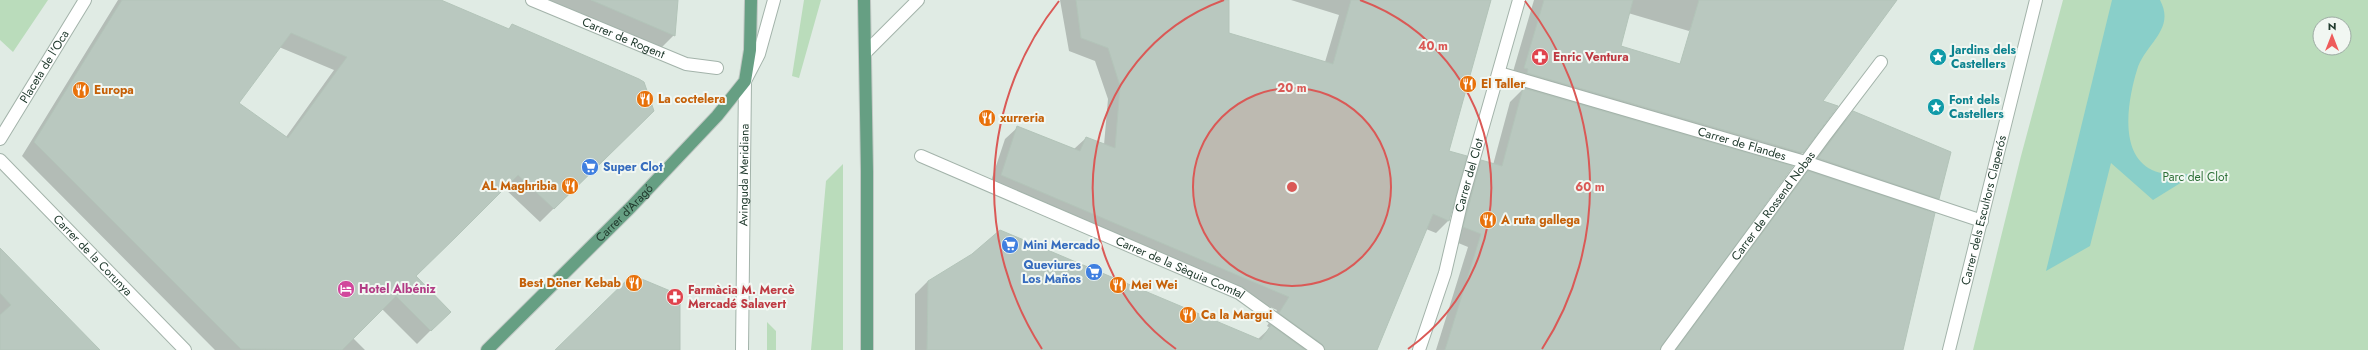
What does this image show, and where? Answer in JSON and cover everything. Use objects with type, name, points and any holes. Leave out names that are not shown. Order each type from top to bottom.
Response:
[{"type":"main road","name":"Avinguda Meridiana","points":[[745,81],[750,50],[751,0]]},
{"type":"main road","points":[[864,0],[868,171],[867,350]]},
{"type":"main road","name":"Carrer d'Aragó","points":[[488,350],[631,207],[717,116],[745,81]]},
{"type":"street","name":"Placeta de l'Oca","points":[[2,136],[85,0]]},
{"type":"street","name":"Carrer de Rogent","points":[[532,0],[686,64],[717,68]]},
{"type":"street","name":"Carrer d'Aragó","points":[[745,81],[759,54],[774,0]]},
{"type":"street","points":[[865,53],[918,0]]},
{"type":"street","name":"Carrer del Clot","points":[[1419,350],[1445,273],[1462,200],[1519,0]]},
{"type":"street","name":"Carrer dels Escultors Claperós","points":[[1949,350],[2036,0]]},
{"type":"street","name":"Carrer de Rossend Nobas","points":[[1668,350],[1805,162],[1881,62]]},
{"type":"street","name":"Carrer de Flandes","points":[[1499,73],[1805,162],[1982,221]]},
{"type":"street","name":"Avinguda Meridiana","points":[[742,350],[745,81]]},
{"type":"street","name":"Carrer de la Sèquia Comtal","points":[[921,156],[1239,293],[1318,350]]},
{"type":"street","name":"Carrer de la Corunya","points":[[0,160],[185,350]]},
{"type":"green space","points":[[0,0],[48,0],[13,52],[0,40]]},
{"type":"green space","points":[[804,0],[821,0],[799,78],[792,76]]},
{"type":"green space","name":"Parc del Clot","points":[[2063,0],[2368,0],[2368,350],[1973,350],[2021,156]]},
{"type":"green space","points":[[843,164],[843,350],[811,350],[826,181]]},
{"type":"green space","points":[[767,322],[776,331],[776,350],[767,350]]},
{"type":"water","points":[[2112,0],[2160,0],[2164,11],[2162,28],[2141,60],[2131,96],[2128,125],[2134,152],[2141,162],[2157,172],[2195,174],[2153,200],[2111,163],[2090,246],[2046,271]]},
{"type":"building","points":[[122,0],[441,0],[509,29],[512,24],[639,79],[644,82],[654,111],[554,209],[518,175],[416,276],[451,312],[431,331],[396,296],[342,350],[241,349],[34,142]],"holes":[[[291,33],[347,57],[288,138],[239,103]]]},
{"type":"building","points":[[591,0],[678,0],[675,36]]},
{"type":"building","points":[[1076,0],[1229,0],[1229,33],[1333,64],[1351,0],[1491,0],[1449,151],[1467,156],[1449,221],[1433,214],[1377,350],[1325,350],[1322,344],[1279,313],[1289,297],[1001,175],[1017,126],[1080,151],[1086,137],[1115,148],[1120,86],[1108,48],[1081,38]]},
{"type":"building","points":[[1544,0],[1633,0],[1621,46],[1680,64],[1699,0],[1897,0],[1823,101],[1838,106],[1803,153],[1527,73],[1528,69],[1524,68]]},
{"type":"building","points":[[1523,88],[1793,166],[1660,350],[1445,350],[1481,234],[1463,227],[1481,160],[1502,166]]},
{"type":"building","points":[[1853,111],[1951,152],[1939,199],[1818,158]]},
{"type":"building","points":[[1808,171],[1935,213],[1903,350],[1676,350]]},
{"type":"building","points":[[1000,230],[1261,340],[1271,325],[1305,350],[927,350],[928,281],[972,254]]},
{"type":"building","points":[[0,248],[100,350],[0,350],[0,315],[11,305],[0,293]]},
{"type":"building","points":[[632,275],[680,295],[680,350],[555,350]]},
{"type":"place","name":"Enric Ventura","points":[[1540,57]]},
{"type":"place","name":"Jardins dels Castellers","points":[[1938,57]]},
{"type":"place","name":"El Taller","points":[[1468,84]]},
{"type":"place","name":"Europa","points":[[81,90]]},
{"type":"place","name":"La coctelera","points":[[645,99]]},
{"type":"place","name":"Font dels Castellers","points":[[1936,107]]},
{"type":"place","name":"xurreria","points":[[987,118]]},
{"type":"place","name":"Super Clot","points":[[590,167]]},
{"type":"place","name":"AL Maghribia","points":[[570,186]]},
{"type":"place","name":"A ruta gallega","points":[[1488,220]]},
{"type":"place","name":"Mini Mercado","points":[[1010,245]]},
{"type":"place","name":"Queviures Los Maños","points":[[1094,272]]},
{"type":"place","name":"Best Döner Kebab","points":[[634,283]]},
{"type":"place","name":"Mei Wei","points":[[1118,285]]},
{"type":"place","name":"Hotel Albéniz","points":[[346,289]]},
{"type":"place","name":"Farmàcia M. Mercè Mercadé Salavert","points":[[675,297]]},
{"type":"place","name":"Ca la Margui","points":[[1188,315]]}]
